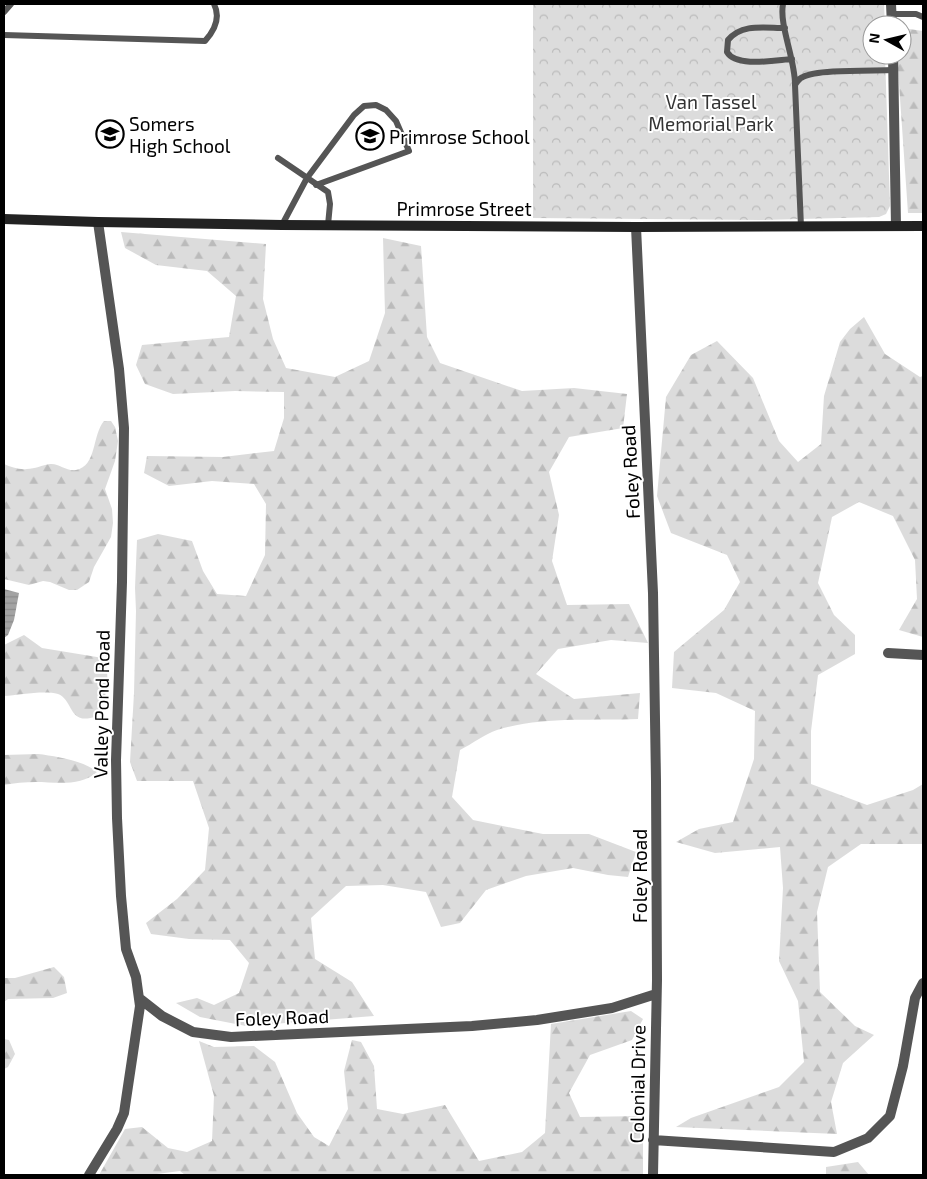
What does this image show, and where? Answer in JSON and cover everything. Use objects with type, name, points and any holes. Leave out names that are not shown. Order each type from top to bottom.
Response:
[{"type":"main road","name":"Primrose Street","points":[[4,219],[282,225],[923,226]]},
{"type":"street","points":[[893,65],[896,226]]},
{"type":"street","name":"Valley Pond Road","points":[[89,1175],[117,1129],[124,1112],[140,1006],[136,977],[126,949],[116,818],[124,428],[120,368],[98,222]]},
{"type":"street","name":"Foley Road","points":[[139,998],[162,1016],[193,1032],[231,1037],[472,1026],[537,1020],[612,1008],[656,994],[656,791],[653,593],[636,227]]},
{"type":"street","points":[[888,653],[923,655]]},
{"type":"street","points":[[653,1140],[834,1152],[868,1138],[890,1116],[903,1066],[915,998],[923,983]]},
{"type":"street","name":"Colonial Drive","points":[[653,1175],[656,994]]},
{"type":"lane","points":[[4,12],[11,4]]},
{"type":"lane","points":[[4,35],[205,40],[214,30],[218,13],[216,4]]},
{"type":"lane","points":[[783,4],[785,28],[795,72],[801,227]]},
{"type":"lane","points":[[892,14],[916,14],[923,16]]},
{"type":"lane","points":[[785,28],[752,28],[738,31],[728,40],[727,52],[734,60],[745,62],[792,59]]},
{"type":"lane","points":[[795,85],[800,78],[806,75],[830,72],[893,70]]},
{"type":"lane","points":[[282,225],[307,178],[354,114],[364,106],[369,105],[386,110],[396,121],[408,151],[316,185]]},
{"type":"lane","points":[[278,158],[328,192],[330,204],[328,225]]},
{"type":"green space","name":"Van Tassel Memorial Park","points":[[533,4],[884,4],[885,15],[862,15],[862,65],[885,65],[890,206],[886,214],[879,217],[759,220],[533,218]]},
{"type":"green space","points":[[912,29],[923,31],[923,213],[908,213],[898,65],[912,65]]},
{"type":"green space","points":[[121,232],[266,244],[263,299],[273,339],[286,368],[335,377],[369,361],[385,313],[383,238],[421,246],[427,337],[440,363],[522,391],[574,388],[627,394],[623,428],[569,437],[549,472],[559,515],[552,561],[567,605],[629,604],[648,643],[611,640],[558,649],[536,674],[574,699],[640,693],[638,719],[549,721],[514,726],[492,732],[460,750],[452,797],[473,820],[543,834],[589,834],[636,852],[628,877],[573,868],[526,876],[486,890],[460,923],[441,927],[426,892],[383,885],[346,886],[311,918],[315,959],[352,982],[374,1016],[246,1026],[200,1017],[176,1003],[197,998],[214,1005],[239,993],[249,963],[230,940],[189,939],[151,934],[146,923],[177,899],[205,870],[209,828],[193,781],[137,781],[130,762],[134,693],[137,540],[158,534],[192,541],[203,571],[217,594],[246,596],[265,555],[266,504],[254,484],[212,481],[169,486],[144,473],[147,456],[223,457],[274,451],[284,418],[284,392],[235,391],[173,394],[145,384],[136,365],[142,345],[229,337],[236,296],[207,271],[156,265],[125,248]]},
{"type":"green space","points":[[864,317],[885,354],[920,377],[923,376],[923,637],[899,630],[917,599],[915,560],[893,516],[859,502],[832,517],[818,583],[834,615],[855,635],[855,654],[818,675],[811,731],[811,784],[867,805],[913,790],[923,784],[923,844],[861,844],[828,867],[817,912],[820,992],[855,1026],[874,1035],[843,1063],[831,1102],[837,1134],[676,1127],[691,1118],[779,1087],[804,1062],[798,1001],[779,961],[783,888],[780,847],[715,853],[676,842],[699,829],[733,822],[754,759],[755,711],[716,693],[672,688],[674,652],[724,610],[740,582],[727,555],[671,533],[657,496],[666,397],[691,355],[717,341],[753,378],[779,441],[798,462],[821,444],[824,396],[840,342],[850,329]]},
{"type":"green space","points":[[104,421],[111,421],[115,427],[118,441],[115,461],[105,489],[112,509],[113,523],[111,537],[94,567],[89,582],[77,590],[69,590],[50,582],[43,581],[29,585],[4,579],[4,464],[24,469],[50,464],[73,470],[83,467],[88,463],[100,427]]},
{"type":"green space","points":[[24,635],[42,648],[103,658],[106,665],[107,688],[97,716],[81,718],[76,715],[63,697],[58,694],[39,693],[4,696],[4,645]]},
{"type":"green space","points":[[38,754],[78,762],[97,772],[91,777],[76,782],[28,782],[4,785],[4,755]]},
{"type":"green space","points":[[54,967],[64,977],[67,993],[53,998],[8,999],[4,1002],[4,978],[15,978]]},
{"type":"green space","points":[[631,1011],[643,1019],[632,1040],[590,1055],[569,1093],[580,1117],[643,1116],[643,1175],[185,1175],[180,1171],[149,1175],[99,1175],[125,1129],[142,1127],[168,1148],[187,1152],[212,1141],[214,1096],[199,1041],[214,1047],[254,1046],[275,1062],[297,1113],[314,1137],[329,1146],[348,1109],[344,1071],[352,1040],[361,1042],[374,1066],[377,1109],[403,1114],[445,1105],[479,1161],[522,1152],[545,1133],[551,1024]]},
{"type":"green space","points":[[4,1039],[9,1040],[15,1054],[8,1067],[4,1069]]},
{"type":"green space","points":[[858,1162],[869,1175],[826,1175],[826,1167]]},
{"type":"shaded area","points":[[4,589],[19,593],[14,620],[8,635],[4,638]]},
{"type":"place","name":"Somers High School","points":[[110,134]]},
{"type":"place","name":"Primrose School","points":[[370,136]]}]
